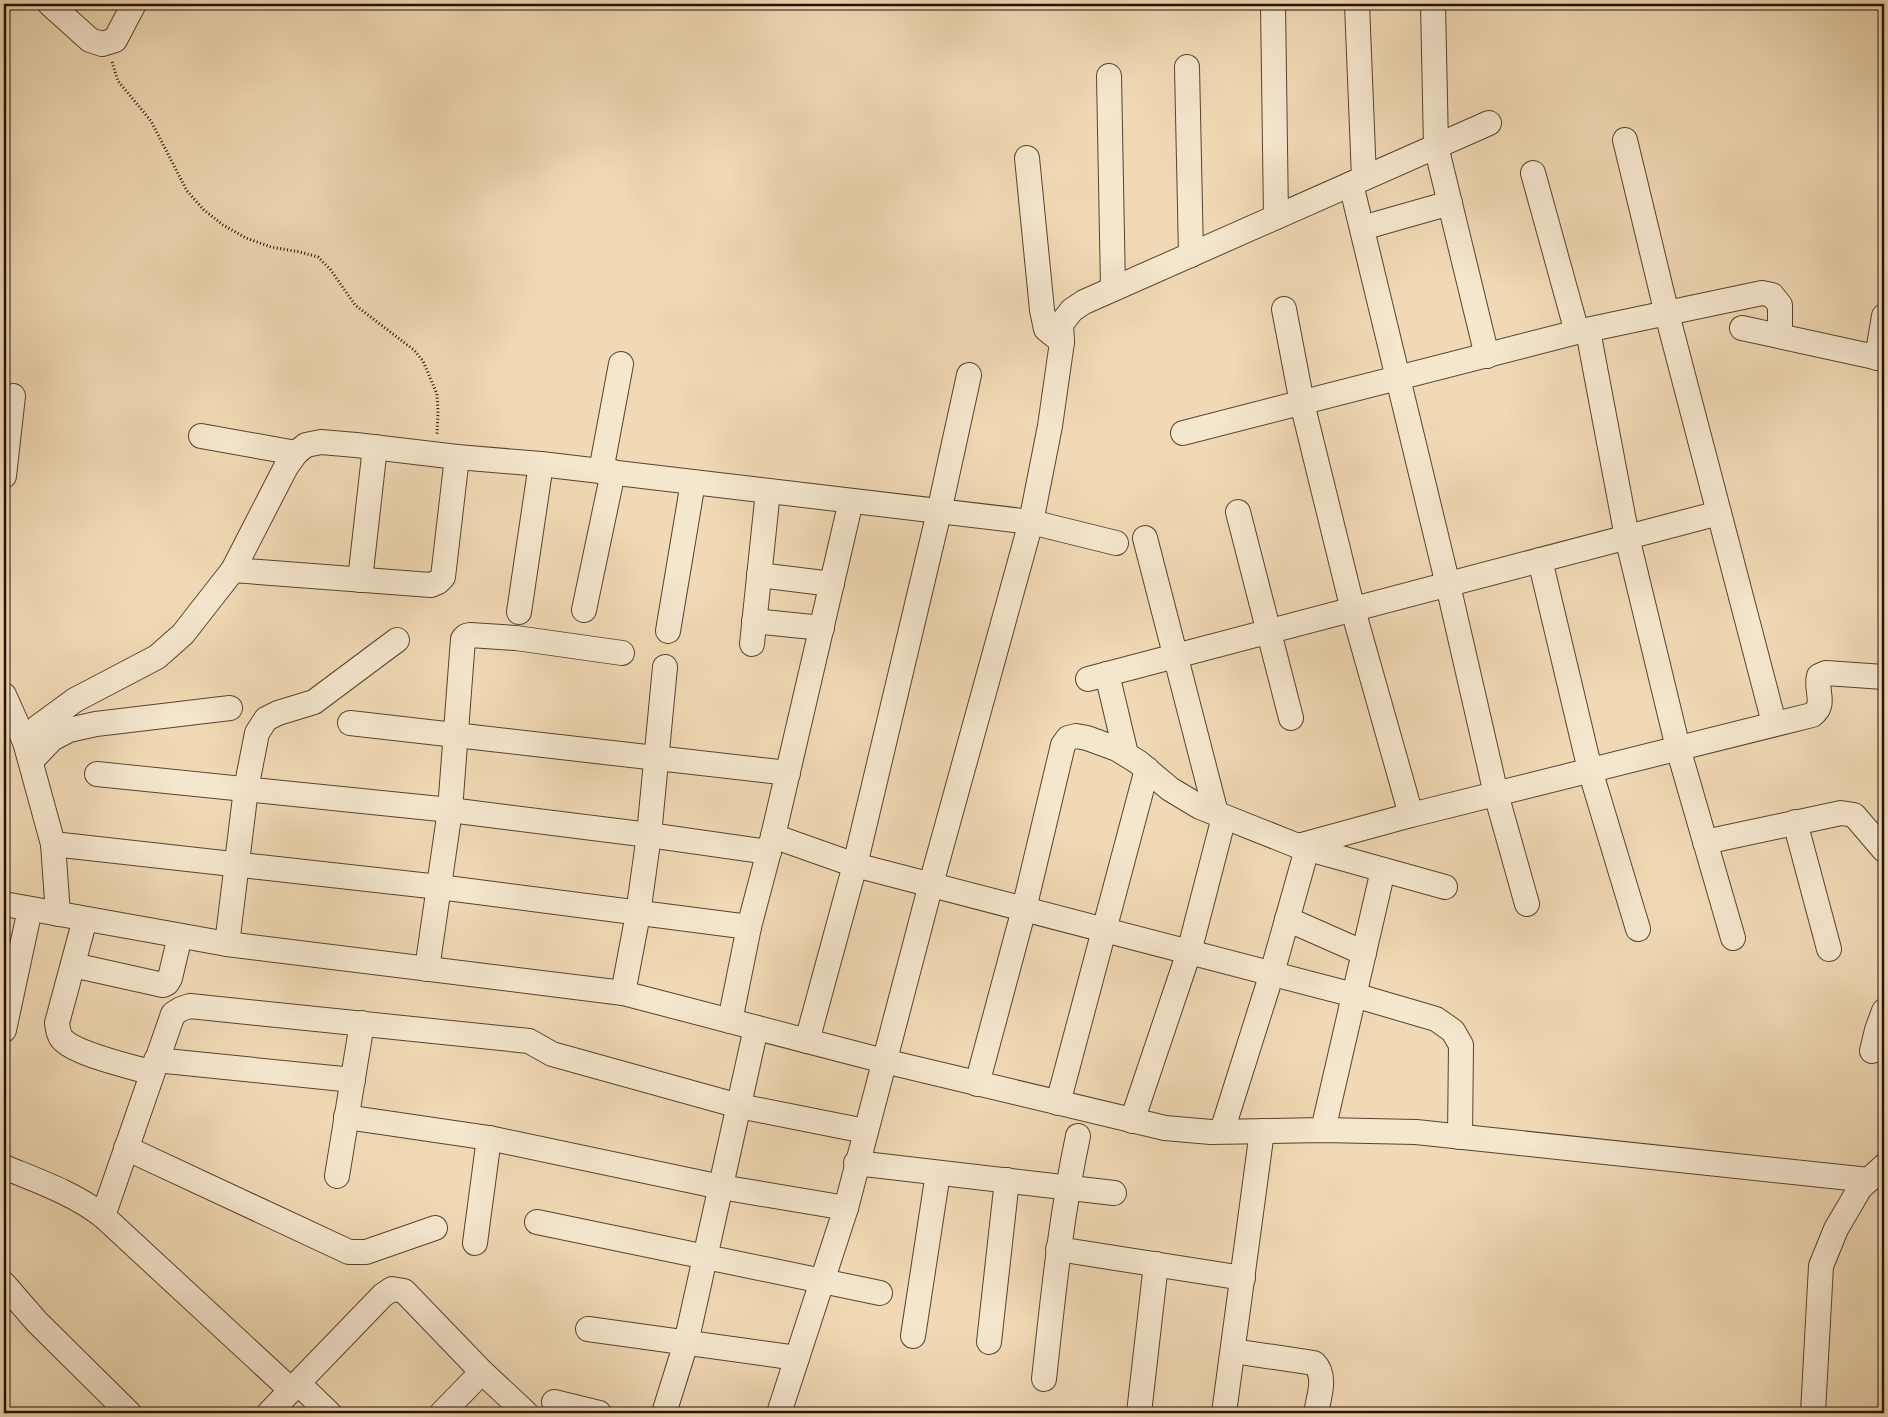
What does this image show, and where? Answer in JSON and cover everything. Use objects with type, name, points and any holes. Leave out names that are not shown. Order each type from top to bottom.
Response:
[{"type":"street","points":[[50,4],[90,40],[102,44],[115,40],[134,4]]},
{"type":"street","points":[[1274,4],[1276,217]]},
{"type":"street","points":[[1357,4],[1358,181],[1362,228],[1496,794],[1528,904]]},
{"type":"street","points":[[1433,4],[1436,146],[1488,356]]},
{"type":"street","points":[[1187,67],[1191,255]]},
{"type":"street","points":[[1109,76],[1113,289]]},
{"type":"street","points":[[779,1413],[846,1208],[856,1163],[931,884],[1031,522],[1050,426],[1062,342],[1061,324],[1072,310],[1084,302],[1489,123]]},
{"type":"street","points":[[1626,140],[1666,314],[1774,723]]},
{"type":"street","points":[[1027,158],[1042,310],[1046,328],[1062,342]]},
{"type":"street","points":[[1533,173],[1582,332],[1627,537],[1678,748],[1733,938]]},
{"type":"street","points":[[1362,228],[1450,203]]},
{"type":"street","points":[[1183,433],[1582,332],[1762,293],[1772,295],[1780,305],[1780,336]]},
{"type":"street","points":[[1284,309],[1302,403],[1353,610],[1411,815]]},
{"type":"street","points":[[1742,328],[1880,359],[1884,316]]},
{"type":"street","points":[[584,610],[607,472],[621,364]]},
{"type":"street","points":[[807,1041],[855,865],[939,512],[969,375]]},
{"type":"street","points":[[4,476],[13,396]]},
{"type":"street","points":[[201,436],[296,453]]},
{"type":"street","points":[[28,751],[38,727],[75,700],[157,657],[183,634],[233,570],[286,467],[296,453],[306,445],[321,442],[446,456],[542,464],[1031,522],[1116,543]]},
{"type":"street","points":[[360,580],[375,447]]},
{"type":"street","points":[[233,570],[431,585],[438,582],[443,577],[446,456]]},
{"type":"street","points":[[519,612],[542,464]]},
{"type":"street","points":[[668,631],[693,482]]},
{"type":"street","points":[[752,644],[768,491]]},
{"type":"street","points":[[730,1021],[750,927],[851,501]]},
{"type":"street","points":[[1238,512],[1291,718]]},
{"type":"street","points":[[1126,754],[1097,677],[1719,513]]},
{"type":"street","points":[[1132,1121],[1189,952],[1220,815],[1145,538]]},
{"type":"street","points":[[1540,560],[1590,770],[1638,929]]},
{"type":"street","points":[[759,575],[832,584]]},
{"type":"street","points":[[754,621],[822,628]]},
{"type":"street","points":[[427,969],[450,810],[463,639],[466,636],[516,638],[622,653]]},
{"type":"street","points":[[227,944],[246,789],[257,733],[266,719],[278,713],[314,702],[398,640]]},
{"type":"street","points":[[623,993],[638,914],[649,835],[666,667]]},
{"type":"street","points":[[1302,848],[1411,815],[1812,715],[1818,710],[1820,703],[1817,684],[1819,676],[1826,673],[1884,677]]},
{"type":"street","points":[[4,695],[28,751],[53,844],[58,914]]},
{"type":"street","points":[[28,751],[69,730],[96,724],[230,708]]},
{"type":"street","points":[[350,723],[788,773]]},
{"type":"street","points":[[977,1084],[1024,909],[1063,745],[1068,738],[1076,736],[1117,749],[1147,769],[1170,788],[1200,807],[1302,848],[1445,887]]},
{"type":"street","points":[[1058,1103],[1147,769]]},
{"type":"street","points":[[97,774],[450,810],[649,835],[771,844],[1272,973],[1436,1019],[1453,1031],[1461,1045],[1460,1137]]},
{"type":"street","points":[[1705,842],[1795,822],[1849,813],[1854,814],[1884,850]]},
{"type":"street","points":[[1795,822],[1829,949]]},
{"type":"street","points":[[53,844],[439,887],[750,927]]},
{"type":"street","points":[[1222,1132],[1272,973],[1287,919],[1302,848]]},
{"type":"street","points":[[1323,1130],[1383,870]]},
{"type":"street","points":[[4,904],[227,944],[623,993],[884,1061],[1165,1128],[1222,1132],[1323,1130],[1416,1132],[1877,1173]]},
{"type":"street","points":[[4,1030],[30,909]]},
{"type":"street","points":[[86,919],[57,1023],[58,1032],[62,1040],[76,1050],[154,1066],[353,1080]]},
{"type":"street","points":[[1287,919],[1364,953]]},
{"type":"street","points":[[73,965],[163,984],[167,983],[170,978],[180,936]]},
{"type":"street","points":[[103,1216],[173,1014],[190,1006],[529,1041],[552,1054],[738,1106],[865,1131]]},
{"type":"street","points":[[1872,1051],[1884,1011]]},
{"type":"street","points":[[337,1176],[362,1023]]},
{"type":"street","points":[[664,1413],[686,1343],[756,1028]]},
{"type":"street","points":[[346,1117],[489,1138],[721,1186],[846,1208]]},
{"type":"street","points":[[1224,1413],[1262,1131]]},
{"type":"street","points":[[1044,1379],[1058,1249],[1067,1188],[1078,1136]]},
{"type":"street","points":[[475,1243],[489,1138]]},
{"type":"street","points":[[126,1148],[349,1252],[366,1252],[435,1228]]},
{"type":"street","points":[[856,1163],[1114,1193]]},
{"type":"street","points":[[4,1167],[69,1194],[103,1216],[294,1387],[329,1413]]},
{"type":"street","points":[[913,1336],[938,1173]]},
{"type":"street","points":[[1813,1413],[1821,1266],[1836,1229],[1860,1188],[1877,1173]]},
{"type":"street","points":[[989,1342],[1006,1180]]},
{"type":"street","points":[[537,1222],[880,1292]]},
{"type":"street","points":[[1058,1249],[1243,1278]]},
{"type":"street","points":[[1139,1413],[1156,1264]]},
{"type":"street","points":[[4,1284],[37,1322],[129,1413]]},
{"type":"street","points":[[269,1413],[383,1295],[392,1288],[404,1291],[482,1372],[526,1413]]},
{"type":"street","points":[[588,1330],[797,1358]]},
{"type":"street","points":[[1233,1351],[1314,1362],[1320,1369],[1322,1377],[1316,1413]]},
{"type":"street","points":[[442,1413],[482,1372]]},
{"type":"street","points":[[554,1402],[600,1413]]},
{"type":"path","points":[[115,40],[112,62],[118,81],[151,121],[188,191],[204,210],[222,224],[246,238],[271,247],[318,257],[330,270],[355,305],[414,350],[423,361],[437,394],[438,413],[446,456]]}]
